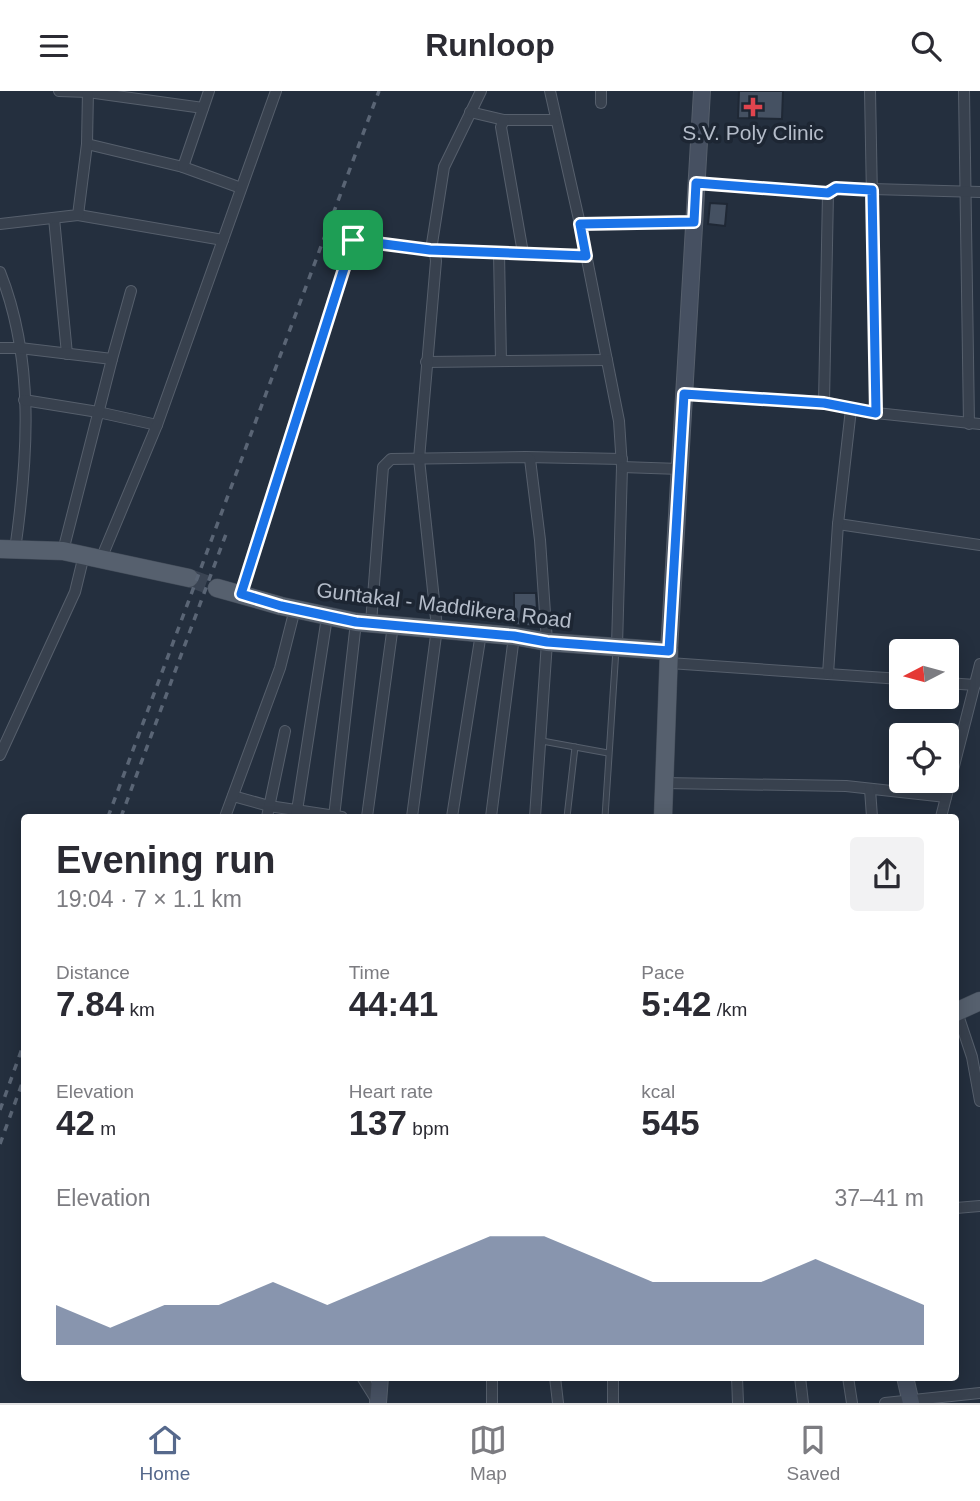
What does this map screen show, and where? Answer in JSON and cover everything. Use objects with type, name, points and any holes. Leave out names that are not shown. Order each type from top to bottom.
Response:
[{"type":"main road","points":[[8,549],[63,551],[189,578]]},
{"type":"main road","name":"Guntakal - Maddikera Road","points":[[216,587],[327,617],[514,636],[547,642],[617,646],[669,657]]},
{"type":"main road","points":[[663,814],[669,657]]},
{"type":"main road","points":[[959,1010],[980,1001]]},
{"type":"street","points":[[60,91],[88,92],[203,108]]},
{"type":"street","points":[[183,167],[209,91]]},
{"type":"street","points":[[0,755],[5,731],[158,425],[276,91]]},
{"type":"street","points":[[430,250],[444,167],[481,91]]},
{"type":"street","points":[[550,91],[580,224],[619,421],[622,463],[617,646]]},
{"type":"street","points":[[702,91],[669,657],[889,678]]},
{"type":"street","points":[[870,91],[876,413]]},
{"type":"street","points":[[684,394],[824,403],[876,413],[975,424],[964,91]]},
{"type":"street","points":[[78,215],[87,144],[88,92]]},
{"type":"street","points":[[470,112],[503,120],[556,120]]},
{"type":"street","points":[[503,120],[501,127],[523,253]]},
{"type":"street","points":[[87,144],[183,167],[241,188]]},
{"type":"street","points":[[696,183],[828,193],[836,188],[980,192]]},
{"type":"street","points":[[824,403],[828,193]]},
{"type":"street","points":[[0,224],[78,215],[223,240]]},
{"type":"street","points":[[54,218],[67,354]]},
{"type":"street","points":[[580,224],[694,222]]},
{"type":"street","points":[[241,594],[353,240],[430,250],[586,256]]},
{"type":"street","points":[[412,814],[437,628],[418,459],[436,261],[435,254],[430,250]]},
{"type":"street","points":[[499,253],[501,361]]},
{"type":"street","points":[[0,272],[20,348],[26,434],[23,489],[8,549]]},
{"type":"street","points":[[63,551],[131,291]]},
{"type":"street","points":[[0,348],[112,359]]},
{"type":"street","points":[[426,362],[607,359]]},
{"type":"street","points":[[24,400],[158,425]]},
{"type":"street","points":[[828,674],[838,524],[851,409]]},
{"type":"street","points":[[335,814],[364,622],[383,467],[391,459],[526,457],[680,469]]},
{"type":"street","points":[[526,457],[532,463],[547,642],[535,814]]},
{"type":"street","points":[[838,524],[980,545]]},
{"type":"street","points":[[226,814],[280,668],[295,609]]},
{"type":"street","points":[[233,796],[268,811],[297,814],[327,617]]},
{"type":"street","points":[[367,814],[393,625]]},
{"type":"street","points":[[452,814],[481,633]]},
{"type":"street","points":[[491,814],[514,636]]},
{"type":"street","points":[[942,814],[980,664]]},
{"type":"street","points":[[959,684],[975,685]]},
{"type":"street","points":[[268,811],[285,731]]},
{"type":"street","points":[[664,783],[846,786],[947,797]]},
{"type":"street","points":[[870,789],[872,814]]},
{"type":"street","points":[[959,1018],[976,1057],[980,1101]]},
{"type":"street","points":[[959,1207],[980,1206]]},
{"type":"street","points":[[365,1381],[378,1402]]},
{"type":"street","points":[[378,1402],[380,1381]]},
{"type":"street","points":[[492,1381],[492,1403]]},
{"type":"street","points":[[555,1381],[558,1403]]},
{"type":"street","points":[[613,1381],[614,1403]]},
{"type":"street","points":[[737,1381],[738,1403]]},
{"type":"street","points":[[800,1381],[803,1403]]},
{"type":"street","points":[[849,1381],[852,1403]]},
{"type":"street","points":[[906,1381],[911,1402]]},
{"type":"street","points":[[885,1403],[980,1393]]},
{"type":"lane","points":[[605,814],[617,646]]},
{"type":"lane","points":[[542,741],[608,753]]},
{"type":"lane","points":[[567,814],[575,747]]},
{"type":"building","points":[[739,91],[783,91],[782,119],[738,118]]},
{"type":"building","points":[[710,203],[727,204],[725,226],[708,224]]},
{"type":"building","points":[[514,593],[536,593],[538,627],[514,625]]},
{"type":"tunnel","points":[[189,578],[217,588]]},
{"type":"railway","points":[[109,814],[379,91]]},
{"type":"railway","points":[[122,814],[226,534]]},
{"type":"railway","points":[[0,1110],[21,1051]]},
{"type":"railway","points":[[0,1144],[21,1086]]},
{"type":"place","name":"S.V. Poly Clinic","points":[[753,107]]},
{"type":"route","points":[[696,183],[828,193],[836,188],[872,190],[876,413],[824,403],[684,394],[669,651],[547,642],[514,636],[356,622],[281,606],[241,594],[353,240],[430,250],[586,256],[580,224],[694,222],[696,183]]}]
